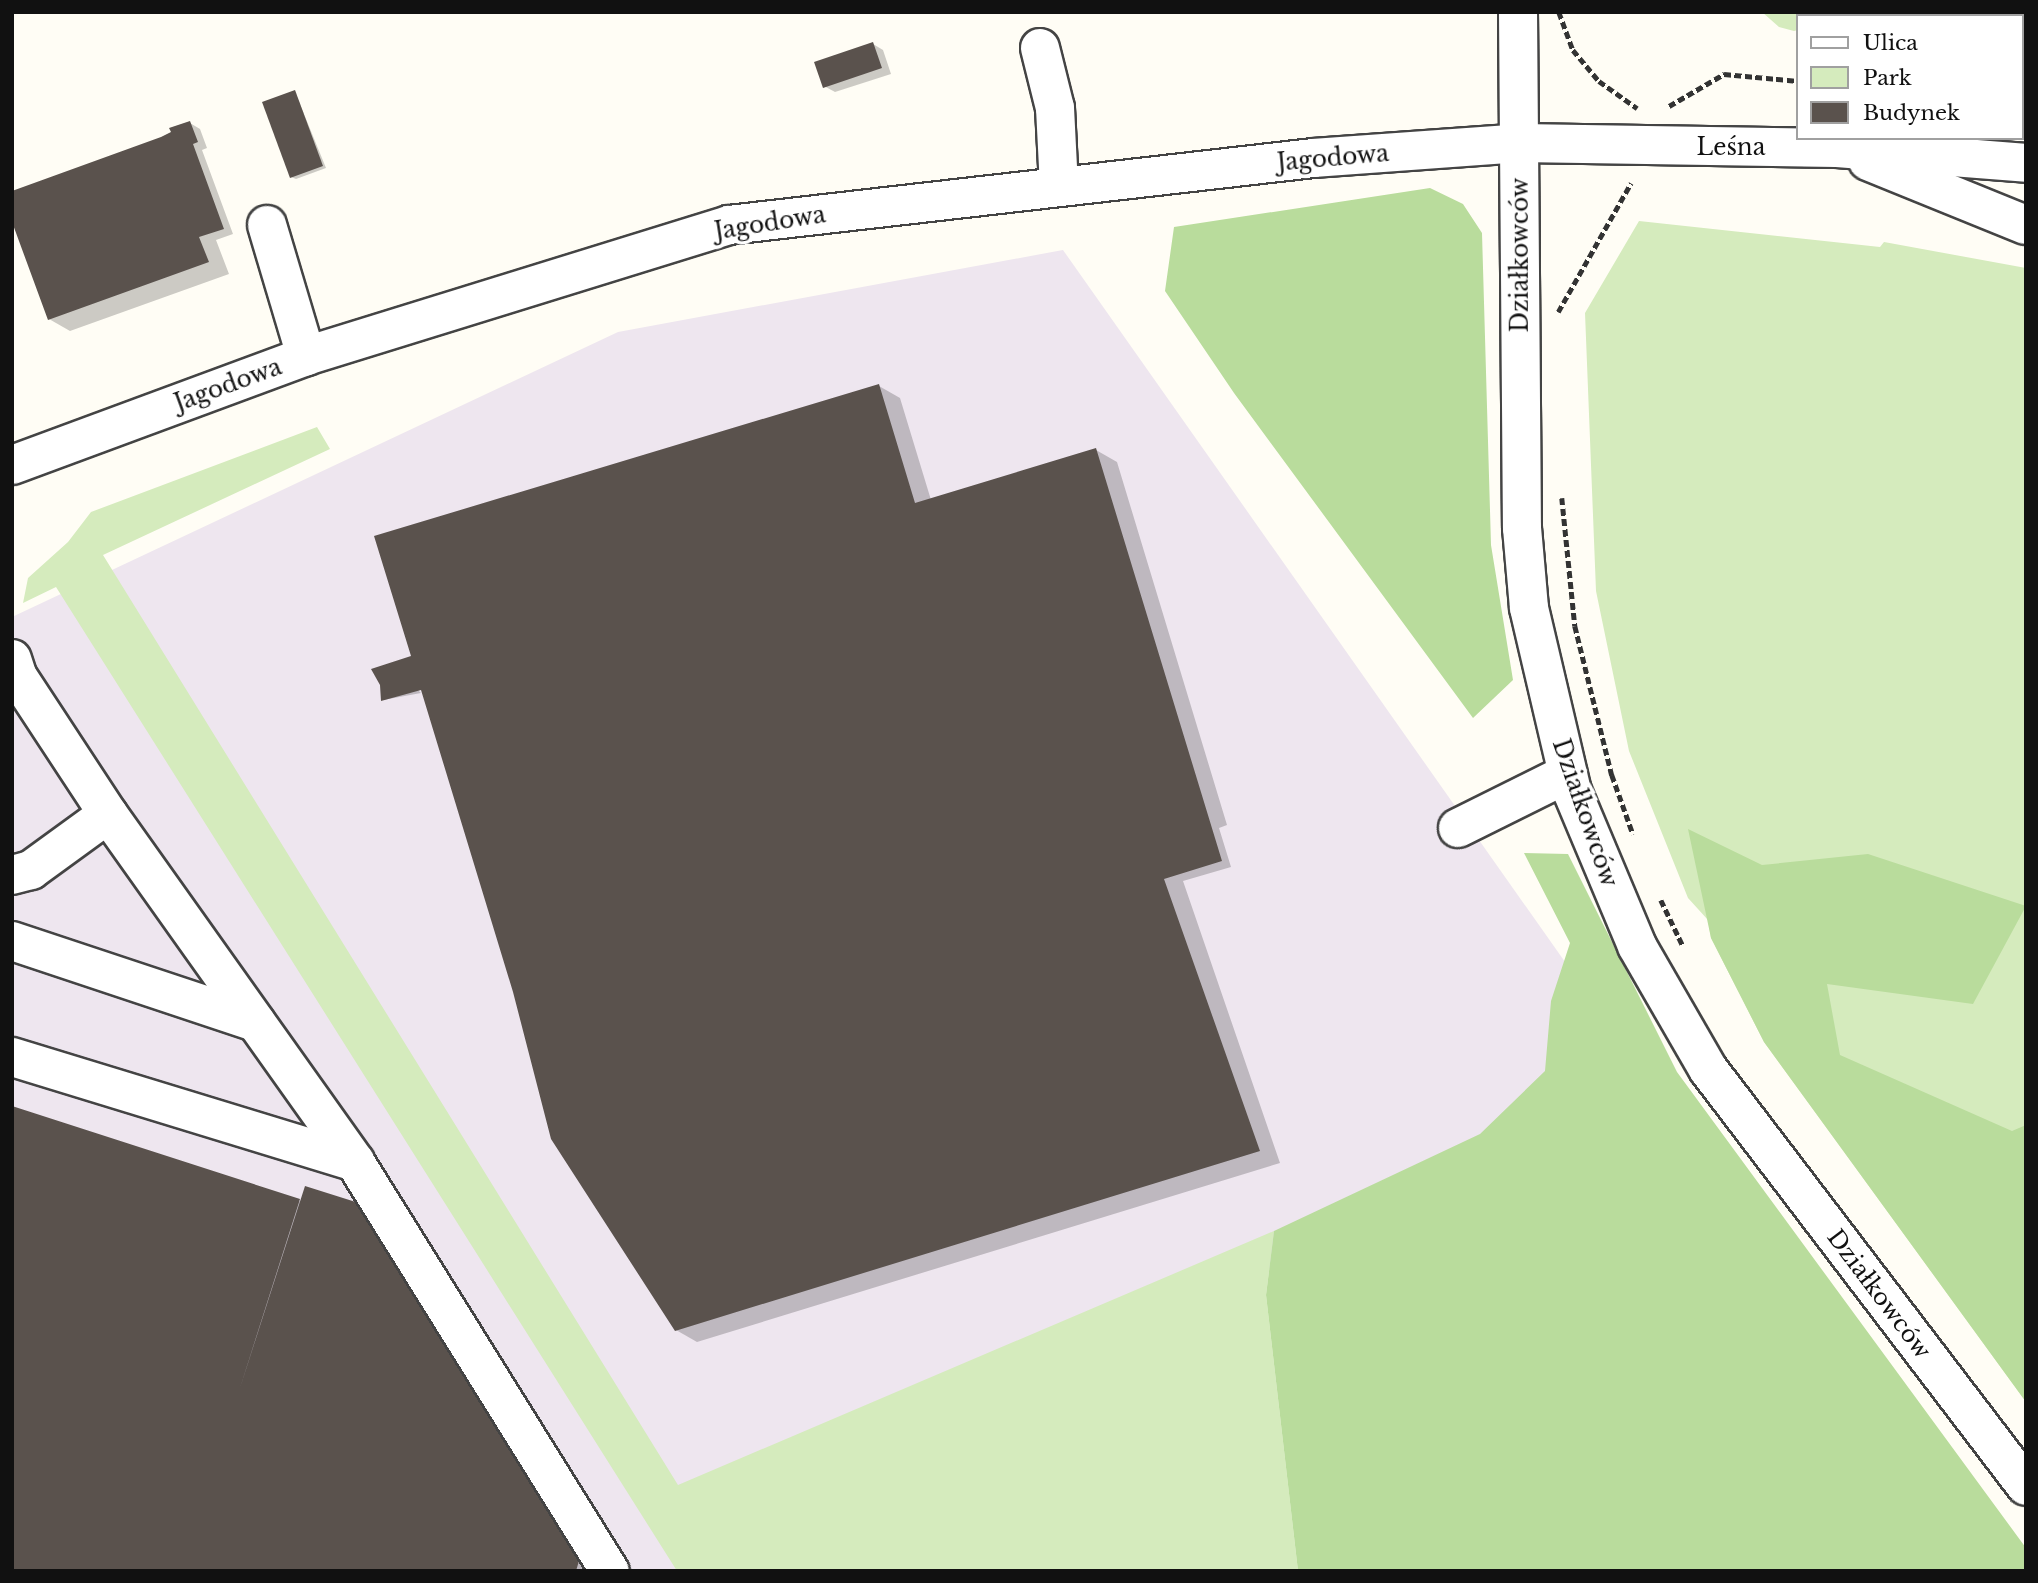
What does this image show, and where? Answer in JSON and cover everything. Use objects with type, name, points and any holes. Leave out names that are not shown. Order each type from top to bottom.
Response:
[{"type":"street","name":"Działkowców","points":[[1518,12],[1522,528],[1529,608],[1567,774],[1615,900],[1708,1069],[2026,1486]]},
{"type":"street","points":[[1041,48],[1055,108],[1059,186]]},
{"type":"street","name":"Leśna","points":[[1520,143],[1636,146],[1838,143],[2026,163]]},
{"type":"street","name":"Jagodowa","points":[[12,465],[306,356],[730,225],[1312,158],[1520,143]]},
{"type":"street","points":[[1838,143],[2026,225]]},
{"type":"street","points":[[267,225],[306,356]]},
{"type":"street","points":[[14,674],[108,814],[355,1162],[610,1571]]},
{"type":"street","points":[[1458,828],[1567,774]]},
{"type":"street","points":[[12,875],[31,870],[108,814]]},
{"type":"street","points":[[12,941],[256,1022]]},
{"type":"street","points":[[12,1057],[355,1162]]},
{"type":"path","points":[[1559,12],[1573,50],[1599,81],[1637,106],[1649,106]]},
{"type":"path","points":[[1661,106],[1672,106],[1724,74],[1797,81]]},
{"type":"path","points":[[1555,318],[1633,179],[1637,106]]},
{"type":"path","points":[[1560,486],[1575,626],[1612,775],[1638,845]]},
{"type":"path","points":[[1658,894],[1688,956]]},
{"type":"shaded area","points":[[1063,250],[1644,1074],[690,1571],[12,1571],[12,617],[618,332]]},
{"type":"green space","points":[[1762,12],[1807,12],[1797,14],[1797,30],[1779,27]]},
{"type":"green space","points":[[1430,188],[1463,204],[1482,233],[1491,545],[1513,680],[1473,718],[1234,393],[1165,291],[1174,227]]},
{"type":"green space","points":[[1639,221],[1880,247],[1884,242],[2026,268],[2026,1402],[1764,1042],[1711,938],[1708,920],[1688,898],[1629,751],[1596,591],[1585,313]]},
{"type":"green space","points":[[317,427],[330,449],[103,555],[678,1485],[1274,1231],[1266,1295],[1298,1571],[677,1571],[56,587],[23,603],[28,578],[68,542],[91,512]]},
{"type":"green space","points":[[1688,829],[1762,865],[1868,854],[2026,906],[1973,1004],[1827,984],[1840,1055],[2012,1131],[2026,1125],[2026,1402],[1764,1042],[1711,938]]},
{"type":"green space","points":[[1524,853],[1568,854],[1677,1072],[2026,1548],[2026,1571],[1298,1571],[1266,1295],[1274,1231],[1480,1134],[1545,1071],[1551,1001],[1570,943]]},
{"type":"building","points":[[873,42],[882,68],[823,88],[814,62]]},
{"type":"building","points":[[295,90],[323,166],[290,178],[262,102]]},
{"type":"building","points":[[190,121],[198,142],[193,144],[224,229],[199,237],[209,262],[48,320],[12,222],[12,191],[161,137],[171,132],[169,128]]},
{"type":"building","points":[[879,384],[915,503],[1096,448],[1222,861],[1164,879],[1260,1151],[675,1331],[551,1139],[513,992],[421,690],[381,701],[380,685],[371,669],[411,656],[374,536]]},
{"type":"building","points":[[12,1106],[300,1199],[239,1391],[305,1186],[362,1204],[581,1554],[576,1571],[12,1571]]}]
